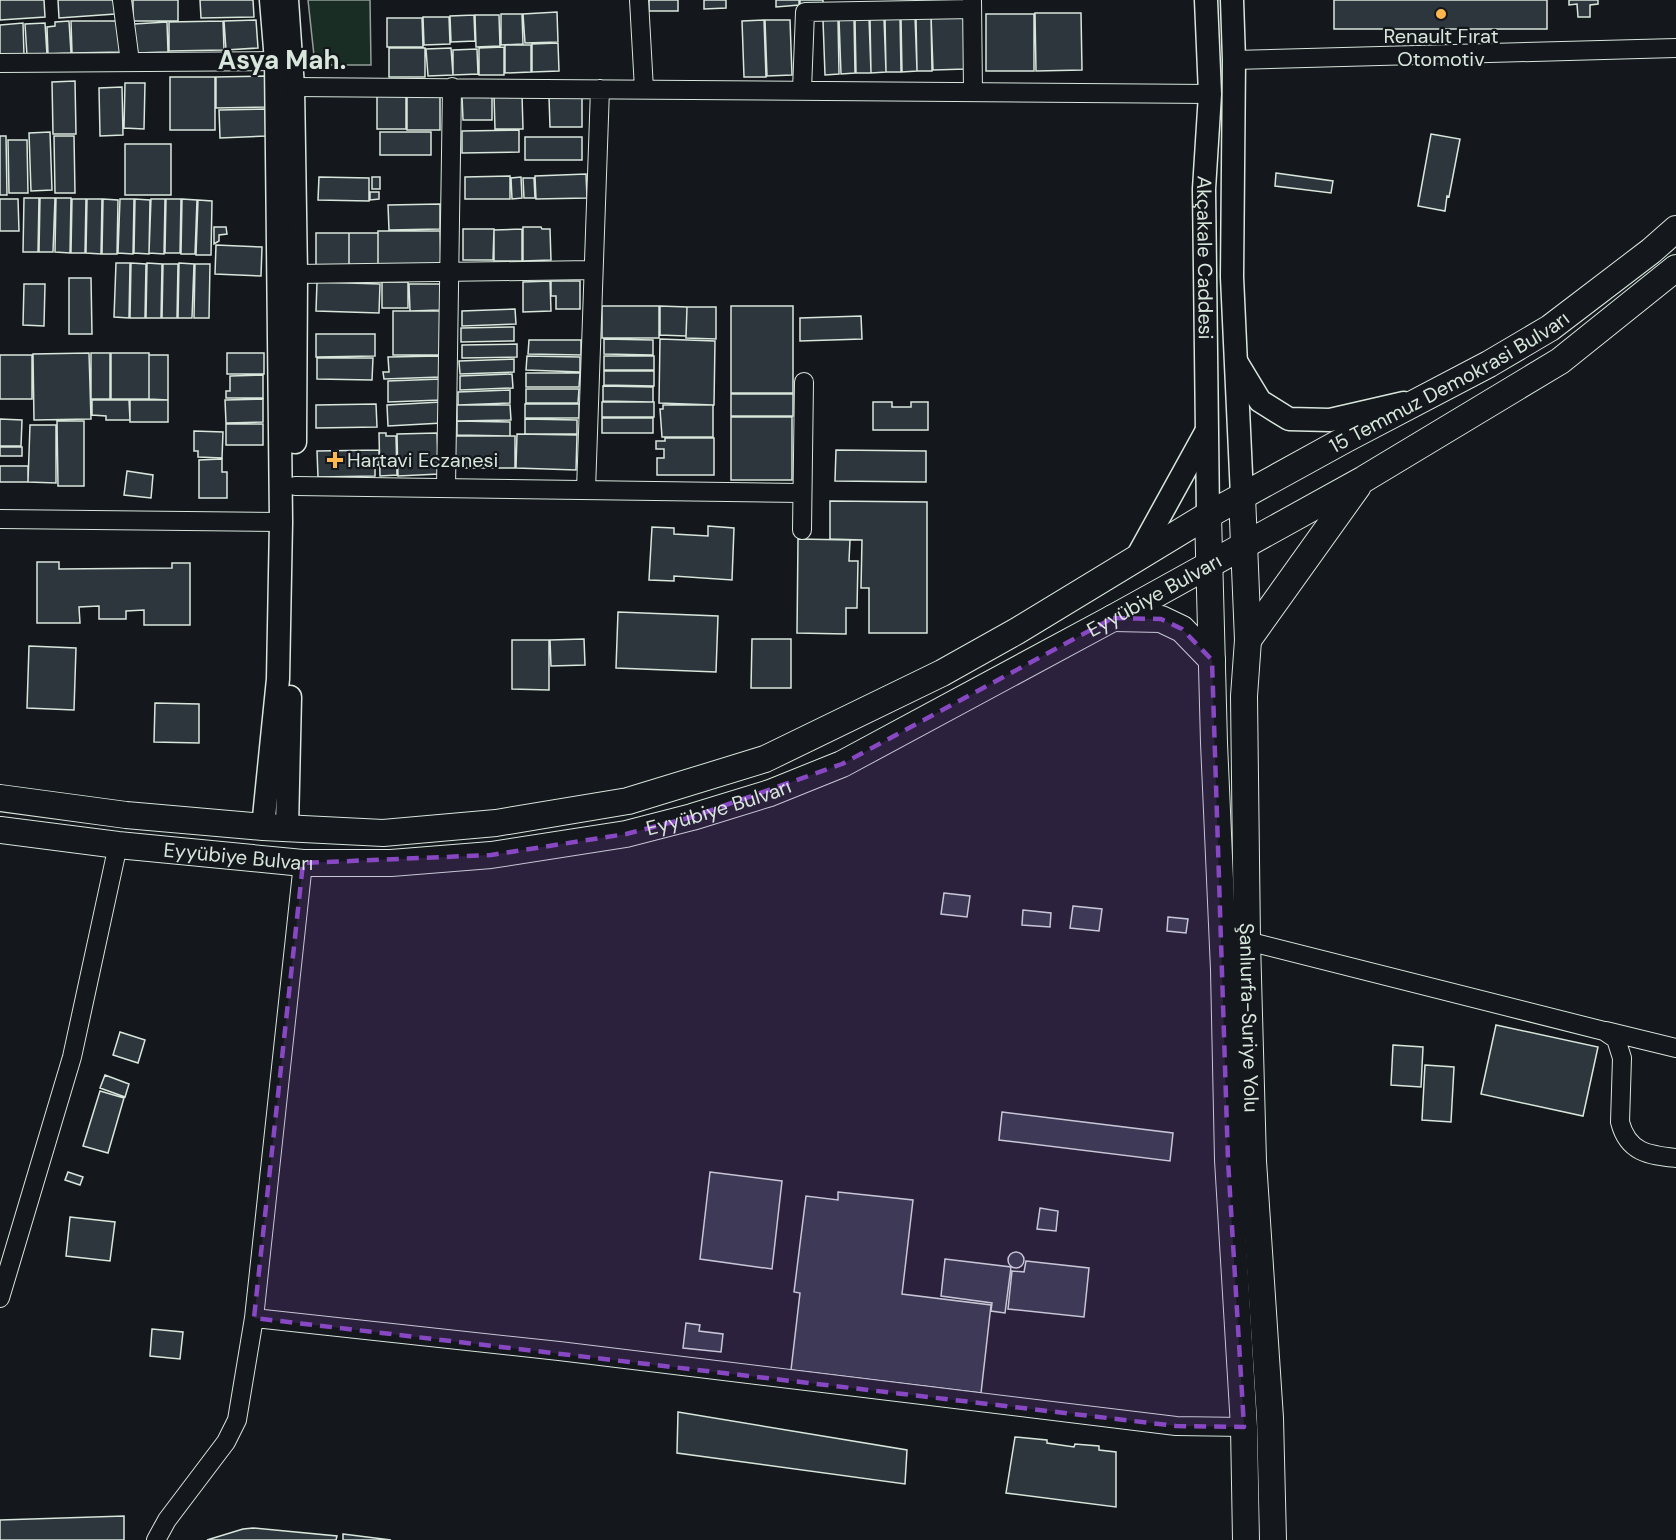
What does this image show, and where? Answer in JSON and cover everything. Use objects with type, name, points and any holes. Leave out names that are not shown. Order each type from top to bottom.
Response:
[{"type":"highway","name":"15 Temmuz Demokrasi Bulvarı","points":[[1208,515],[1489,364],[1550,328],[1651,251],[1676,229]]},
{"type":"highway","name":"15 Temmuz Demokrasi Bulvarı","points":[[1364,479],[1560,361],[1676,268]]},
{"type":"highway","name":"Eyyübiye Bulvarı","points":[[0,830],[118,845],[303,863],[391,863],[491,855],[626,834],[770,793],[842,764],[1364,479]]},
{"type":"highway","points":[[1248,640],[1364,479]]},
{"type":"highway","name":"Şanlıurfa-Suriye Yolu","points":[[1242,496],[1248,640],[1244,696],[1253,1161],[1270,1418],[1273,1540]]},
{"type":"highway","name":"Eyyübiye Bulvarı","points":[[0,798],[126,815],[382,833],[496,823],[628,801],[765,759],[942,674],[1208,515]]},
{"type":"highway","name":"Şanlıurfa-Suriye Yolu","points":[[1208,515],[1224,970],[1228,1160],[1244,1427],[1246,1540]]},
{"type":"highway","points":[[1113,618],[1161,619],[1182,629],[1212,660]]},
{"type":"main road","points":[[271,0],[276,61],[281,522],[275,827]]},
{"type":"main road","points":[[275,827],[295,486],[296,274],[293,87],[287,0]]},
{"type":"main road","name":"Akçakale Caddesi","points":[[1206,0],[1210,94],[1204,189],[1208,515]]},
{"type":"main road","name":"Akçakale Caddesi","points":[[1232,0],[1234,60],[1232,277],[1242,496]]},
{"type":"main road","points":[[1236,362],[1260,401],[1289,419],[1330,420],[1426,398]]},
{"type":"main road","points":[[1136,559],[1208,428]]},
{"type":"street","points":[[122,0],[130,62]]},
{"type":"street","points":[[639,0],[644,89]]},
{"type":"street","points":[[802,90],[805,12],[972,5],[974,92]]},
{"type":"street","points":[[1234,60],[1676,48]]},
{"type":"street","points":[[0,63],[276,61]]},
{"type":"street","points":[[293,87],[1210,94]]},
{"type":"street","points":[[446,488],[452,87]]},
{"type":"street","points":[[586,490],[600,89]]},
{"type":"street","points":[[296,274],[450,274],[592,270]]},
{"type":"street","points":[[802,530],[804,382]]},
{"type":"street","points":[[295,486],[801,493]]},
{"type":"street","points":[[0,519],[281,522]]},
{"type":"street","points":[[0,1298],[72,1057],[118,845]]},
{"type":"street","points":[[156,1540],[167,1520],[233,1431],[244,1384],[254,1318],[303,863]]},
{"type":"street","points":[[1247,940],[1676,1048]]},
{"type":"street","points":[[1604,1030],[1616,1039],[1622,1058],[1620,1122],[1623,1131],[1635,1147],[1643,1153],[1676,1158]]},
{"type":"street","points":[[254,1318],[559,1351],[1176,1426],[1244,1427]]},
{"type":"highlighted area","points":[[1113,618],[1161,619],[1182,629],[1212,660],[1228,1160],[1244,1427],[1176,1426],[254,1318],[303,863],[491,855],[626,834],[692,817],[842,764]]},
{"type":"green space","points":[[308,0],[370,0],[371,65],[315,65]]},
{"type":"building","points":[[0,0],[44,0],[45,17],[0,20]]},
{"type":"building","points":[[58,0],[114,0],[115,14],[59,18]]},
{"type":"building","points":[[133,0],[178,0],[178,21],[133,21]]},
{"type":"building","points":[[200,0],[253,0],[254,17],[201,18]]},
{"type":"building","points":[[649,0],[678,0],[678,11],[649,11]]},
{"type":"building","points":[[704,0],[726,0],[726,8],[704,9]]},
{"type":"building","points":[[776,0],[799,0],[799,5],[776,7]]},
{"type":"building","points":[[800,0],[823,0],[823,4],[800,6]]},
{"type":"building","name":"Renault Fırat Otomotiv","points":[[1334,0],[1547,0],[1547,29],[1334,29]]},
{"type":"building","points":[[1569,0],[1598,0],[1598,4],[1590,5],[1590,17],[1578,17],[1577,4],[1569,5]]},
{"type":"building","points":[[557,12],[558,42],[525,43],[523,14]]},
{"type":"building","points":[[1035,13],[1081,13],[1082,70],[1036,71]]},
{"type":"building","points":[[501,14],[522,14],[523,44],[501,45]]},
{"type":"building","points":[[986,14],[1034,14],[1034,71],[986,71]]},
{"type":"building","points":[[474,15],[475,41],[451,42],[450,16]]},
{"type":"building","points":[[475,15],[499,15],[500,46],[476,47]]},
{"type":"building","points":[[931,15],[964,15],[966,69],[933,70]]},
{"type":"building","points":[[915,16],[917,71],[902,72],[901,17]]},
{"type":"building","points":[[916,16],[931,16],[932,71],[917,71]]},
{"type":"building","points":[[423,17],[449,17],[450,44],[424,45]]},
{"type":"building","points":[[885,17],[900,17],[901,72],[886,72]]},
{"type":"building","points":[[387,18],[422,18],[423,47],[387,47]]},
{"type":"building","points":[[854,18],[855,73],[841,74],[839,19]]},
{"type":"building","points":[[855,18],[869,18],[871,73],[856,73]]},
{"type":"building","points":[[870,18],[884,18],[886,72],[871,73]]},
{"type":"building","points":[[838,19],[839,74],[825,75],[823,20]]},
{"type":"building","points":[[256,20],[258,48],[226,50],[224,21]]},
{"type":"building","points":[[764,20],[766,77],[744,77],[742,21]]},
{"type":"building","points":[[765,20],[790,20],[792,75],[767,76]]},
{"type":"building","points":[[69,21],[71,53],[48,54],[47,27],[55,26],[55,22]]},
{"type":"building","points":[[71,21],[120,21],[121,52],[72,53]]},
{"type":"building","points":[[223,21],[224,50],[169,51],[169,22]]},
{"type":"building","points":[[167,22],[168,52],[136,53],[134,24]]},
{"type":"building","points":[[23,23],[24,55],[0,57],[0,25]]},
{"type":"building","points":[[45,23],[47,55],[27,56],[25,24]]},
{"type":"building","points":[[558,43],[559,71],[532,72],[532,44]]},
{"type":"building","points":[[505,45],[531,45],[531,72],[505,73]]},
{"type":"building","points":[[504,47],[504,75],[479,75],[479,48]]},
{"type":"building","points":[[389,48],[425,48],[425,77],[389,77]]},
{"type":"building","points":[[451,48],[453,75],[428,76],[426,49]]},
{"type":"building","points":[[477,49],[478,74],[453,75],[453,50]]},
{"type":"building","points":[[265,76],[266,107],[216,108],[216,77]]},
{"type":"building","points":[[170,77],[215,77],[215,130],[170,130]]},
{"type":"building","points":[[75,81],[76,134],[53,134],[52,82]]},
{"type":"building","points":[[125,83],[145,83],[144,129],[124,128]]},
{"type":"building","points":[[122,87],[123,135],[100,136],[99,88]]},
{"type":"building","points":[[377,95],[406,95],[406,129],[377,129]]},
{"type":"building","points":[[407,95],[440,95],[440,130],[407,130]]},
{"type":"building","points":[[494,95],[522,95],[523,129],[495,129]]},
{"type":"building","points":[[462,96],[492,96],[492,120],[463,120]]},
{"type":"building","points":[[549,97],[582,97],[582,127],[550,127]]},
{"type":"building","points":[[265,109],[266,136],[220,138],[219,110]]},
{"type":"building","points":[[519,130],[519,152],[462,153],[462,131]]},
{"type":"building","points":[[50,132],[52,190],[31,191],[29,133]]},
{"type":"building","points":[[380,132],[431,132],[431,155],[380,155]]},
{"type":"building","points":[[1431,134],[1460,139],[1445,211],[1418,206]]},
{"type":"building","points":[[0,136],[6,136],[7,195],[0,195]]},
{"type":"building","points":[[54,136],[74,136],[75,193],[55,193]]},
{"type":"building","points":[[525,137],[582,137],[582,160],[525,160]]},
{"type":"building","points":[[8,140],[27,140],[28,193],[9,193]]},
{"type":"building","points":[[125,144],[171,144],[171,195],[125,195]]},
{"type":"building","points":[[1276,173],[1333,181],[1331,193],[1275,186]]},
{"type":"building","points":[[586,174],[587,198],[536,199],[535,176]]},
{"type":"building","points":[[510,176],[510,199],[465,199],[465,177]]},
{"type":"building","points":[[319,177],[369,178],[369,201],[318,200]]},
{"type":"building","points":[[372,177],[380,177],[380,189],[372,189]]},
{"type":"building","points":[[521,177],[522,198],[512,199],[511,178]]},
{"type":"building","points":[[523,178],[534,178],[535,198],[524,198]]},
{"type":"building","points":[[370,192],[379,192],[379,199],[370,200]]},
{"type":"building","points":[[24,198],[39,198],[38,252],[23,252]]},
{"type":"building","points":[[40,198],[55,198],[53,252],[39,252]]},
{"type":"building","points":[[56,198],[71,198],[70,253],[55,252]]},
{"type":"building","points":[[0,199],[18,199],[19,231],[0,231]]},
{"type":"building","points":[[72,199],[86,199],[85,253],[71,253]]},
{"type":"building","points":[[87,199],[102,199],[101,254],[86,253]]},
{"type":"building","points":[[103,199],[118,200],[117,254],[102,254]]},
{"type":"building","points":[[120,199],[134,199],[133,254],[118,253]]},
{"type":"building","points":[[135,199],[150,200],[149,254],[134,253]]},
{"type":"building","points":[[151,199],[165,199],[164,254],[149,253]]},
{"type":"building","points":[[166,199],[181,199],[180,253],[165,253]]},
{"type":"building","points":[[182,199],[197,200],[195,254],[181,254]]},
{"type":"building","points":[[198,200],[212,201],[211,255],[196,255]]},
{"type":"building","points":[[440,204],[440,229],[389,230],[388,205]]},
{"type":"building","points":[[214,227],[226,227],[227,234],[219,235],[219,241],[214,244]]},
{"type":"building","points":[[523,227],[550,229],[551,260],[523,261]]},
{"type":"building","points":[[463,229],[494,229],[493,260],[463,260]]},
{"type":"building","points":[[522,229],[522,261],[494,261],[494,230]]},
{"type":"building","points":[[378,231],[440,231],[441,264],[378,264]]},
{"type":"building","points":[[316,233],[349,233],[349,267],[316,267]]},
{"type":"building","points":[[349,233],[378,233],[378,265],[349,265]]},
{"type":"building","points":[[216,245],[262,247],[261,276],[215,274]]},
{"type":"building","points":[[116,263],[130,263],[129,318],[114,317]]},
{"type":"building","points":[[131,263],[146,264],[145,318],[130,318]]},
{"type":"building","points":[[147,263],[162,264],[161,318],[146,318]]},
{"type":"building","points":[[179,263],[194,264],[192,318],[178,318]]},
{"type":"building","points":[[163,264],[178,264],[177,318],[162,318]]},
{"type":"building","points":[[195,264],[210,264],[209,318],[194,318]]},
{"type":"building","points":[[69,278],[91,278],[92,334],[69,334]]},
{"type":"building","points":[[550,281],[551,311],[523,312],[523,282]]},
{"type":"building","points":[[551,281],[580,281],[580,309],[556,309],[556,296],[551,296]]},
{"type":"building","points":[[317,282],[380,284],[379,313],[316,311]]},
{"type":"building","points":[[382,282],[408,282],[408,308],[382,308]]},
{"type":"building","points":[[24,284],[45,284],[44,326],[23,325]]},
{"type":"building","points":[[409,284],[440,284],[441,310],[410,311]]},
{"type":"building","points":[[602,306],[659,306],[659,338],[602,338]]},
{"type":"building","points":[[660,306],[687,307],[686,336],[660,335]]},
{"type":"building","points":[[731,306],[793,306],[793,393],[731,393]]},
{"type":"building","points":[[687,307],[716,307],[716,339],[686,338]]},
{"type":"building","points":[[515,309],[516,324],[462,326],[462,311]]},
{"type":"building","points":[[393,311],[441,311],[441,355],[393,355]]},
{"type":"building","points":[[861,316],[862,339],[800,341],[800,318]]},
{"type":"building","points":[[514,327],[514,341],[461,342],[461,328]]},
{"type":"building","points":[[316,334],[375,334],[375,356],[316,357]]},
{"type":"building","points":[[604,339],[653,340],[653,355],[604,354]]},
{"type":"building","points":[[660,339],[715,341],[714,405],[659,403]]},
{"type":"building","points":[[529,340],[581,340],[581,355],[528,354]]},
{"type":"building","points":[[517,344],[517,357],[462,358],[462,345]]},
{"type":"building","points":[[89,353],[91,419],[34,420],[33,354]]},
{"type":"building","points":[[91,353],[110,353],[110,399],[91,399]]},
{"type":"building","points":[[111,353],[149,353],[149,399],[111,399]]},
{"type":"building","points":[[227,353],[264,353],[264,374],[227,374]]},
{"type":"building","points":[[0,355],[32,355],[32,399],[0,399]]},
{"type":"building","points":[[149,355],[168,355],[168,400],[149,399]]},
{"type":"building","points":[[440,356],[441,377],[384,379],[383,372],[389,372],[388,357]]},
{"type":"building","points":[[527,356],[580,357],[580,372],[526,370]]},
{"type":"building","points":[[604,356],[654,356],[654,370],[604,370]]},
{"type":"building","points":[[317,358],[373,358],[372,380],[317,379]]},
{"type":"building","points":[[514,359],[514,372],[460,374],[459,361]]},
{"type":"building","points":[[604,371],[654,371],[654,386],[604,385]]},
{"type":"building","points":[[526,373],[580,373],[579,387],[526,387]]},
{"type":"building","points":[[512,374],[513,388],[460,390],[460,376]]},
{"type":"building","points":[[263,375],[263,398],[226,398],[226,391],[230,391],[230,376]]},
{"type":"building","points":[[441,379],[441,400],[388,402],[388,381]]},
{"type":"building","points":[[603,386],[653,387],[653,402],[603,401]]},
{"type":"building","points":[[526,389],[579,389],[578,403],[526,403]]},
{"type":"building","points":[[510,390],[510,403],[458,405],[458,392]]},
{"type":"building","points":[[731,394],[793,394],[793,416],[731,416]]},
{"type":"building","points":[[263,399],[263,422],[226,423],[225,400]]},
{"type":"building","points":[[92,400],[129,400],[130,420],[106,420],[106,416],[92,415]]},
{"type":"building","points":[[130,400],[168,400],[168,422],[130,422]]},
{"type":"building","points":[[441,402],[442,423],[388,426],[387,405]]},
{"type":"building","points":[[602,402],[654,402],[654,417],[602,417]]},
{"type":"building","points":[[873,402],[892,402],[892,407],[911,407],[911,402],[928,402],[928,430],[873,430]]},
{"type":"building","points":[[376,404],[377,427],[316,428],[316,405]]},
{"type":"building","points":[[525,404],[579,404],[579,418],[525,418]]},
{"type":"building","points":[[457,405],[510,405],[511,420],[457,421]]},
{"type":"building","points":[[663,405],[713,405],[713,437],[662,437],[660,409],[663,409]]},
{"type":"building","points":[[731,417],[792,417],[792,480],[731,480]]},
{"type":"building","points":[[602,418],[653,418],[653,433],[602,433]]},
{"type":"building","points":[[0,419],[22,420],[21,446],[0,446]]},
{"type":"building","points":[[525,419],[577,420],[577,434],[525,434]]},
{"type":"building","points":[[57,421],[84,421],[84,486],[58,486]]},
{"type":"building","points":[[457,421],[510,422],[510,436],[457,435]]},
{"type":"building","points":[[226,424],[263,424],[263,445],[226,445]]},
{"type":"building","points":[[30,425],[56,425],[56,483],[28,482]]},
{"type":"building","points":[[194,431],[223,432],[222,458],[198,457],[198,451],[194,451]]},
{"type":"building","points":[[379,433],[396,436],[397,475],[380,476]]},
{"type":"building","points":[[437,433],[439,474],[398,476],[397,434]]},
{"type":"building","points":[[517,434],[577,435],[576,470],[516,468]]},
{"type":"building","points":[[455,436],[515,436],[515,468],[455,468]]},
{"type":"building","points":[[665,438],[714,438],[714,475],[657,475],[657,458],[664,458],[664,449],[656,449],[656,441],[665,441]]},
{"type":"building","points":[[0,447],[22,447],[22,456],[0,456]]},
{"type":"building","points":[[379,450],[379,465],[375,465],[375,476],[318,477],[317,451]]},
{"type":"building","points":[[836,450],[926,451],[926,482],[835,481]]},
{"type":"building","points":[[222,459],[222,472],[227,472],[227,498],[199,498],[199,460]]},
{"type":"building","points":[[0,466],[28,466],[28,482],[0,482]]},
{"type":"building","points":[[127,471],[153,475],[151,498],[124,495]]},
{"type":"building","points":[[830,501],[927,502],[927,633],[869,633],[869,588],[861,588],[862,540],[830,539]]},
{"type":"building","points":[[708,526],[734,528],[732,580],[674,576],[674,581],[649,580],[652,527],[674,528],[674,534],[708,536]]},
{"type":"building","points":[[798,539],[850,540],[849,561],[858,561],[857,608],[846,608],[846,634],[797,633]]},
{"type":"building","points":[[37,562],[59,562],[59,569],[172,568],[172,563],[190,563],[190,625],[144,625],[144,610],[126,611],[126,619],[99,619],[99,606],[79,607],[80,623],[37,623]]},
{"type":"building","points":[[618,612],[718,616],[716,672],[616,668]]},
{"type":"building","points":[[584,639],[585,665],[551,666],[550,640]]},
{"type":"building","points":[[752,639],[791,639],[791,688],[751,688]]},
{"type":"building","points":[[512,640],[549,640],[549,690],[512,689]]},
{"type":"building","points":[[29,646],[76,648],[74,710],[27,708]]},
{"type":"building","points":[[155,703],[199,704],[199,743],[154,742]]},
{"type":"building","points":[[944,893],[970,896],[967,917],[941,914]]},
{"type":"building","points":[[1073,906],[1102,909],[1099,931],[1070,928]]},
{"type":"building","points":[[1023,910],[1051,913],[1050,927],[1022,925]]},
{"type":"building","points":[[1168,917],[1188,919],[1186,933],[1167,931]]},
{"type":"building","points":[[1496,1025],[1598,1047],[1583,1116],[1481,1094]]},
{"type":"building","points":[[120,1032],[145,1040],[138,1063],[113,1055]]},
{"type":"building","points":[[1393,1045],[1423,1047],[1421,1087],[1391,1085]]},
{"type":"building","points":[[1425,1065],[1454,1067],[1451,1122],[1422,1120]]},
{"type":"building","points":[[105,1075],[129,1084],[125,1097],[100,1088]]},
{"type":"building","points":[[100,1091],[124,1098],[108,1153],[83,1146]]},
{"type":"building","points":[[1002,1112],[1173,1133],[1170,1161],[999,1140]]},
{"type":"building","points":[[68,1172],[83,1177],[80,1185],[65,1180]]},
{"type":"building","points":[[710,1172],[782,1181],[772,1269],[700,1259]]},
{"type":"building","points":[[838,1192],[913,1200],[902,1294],[991,1305],[981,1393],[791,1370],[800,1293],[794,1292],[806,1196],[838,1200]]},
{"type":"building","points":[[1040,1208],[1058,1211],[1056,1231],[1037,1229]]},
{"type":"building","points":[[70,1217],[115,1222],[110,1261],[66,1256]]},
{"type":"building","points":[[1013,1252],[1019,1252],[1024,1260],[1022,1266],[1013,1268],[1008,1263],[1008,1257]]},
{"type":"building","points":[[945,1259],[1011,1267],[1005,1313],[991,1311],[992,1303],[941,1296]]},
{"type":"building","points":[[1026,1261],[1089,1268],[1084,1317],[1008,1309],[1012,1271],[1024,1272]]},
{"type":"building","points":[[686,1323],[700,1325],[699,1331],[723,1334],[721,1352],[683,1348]]},
{"type":"building","points":[[152,1329],[183,1332],[180,1359],[150,1356]]},
{"type":"building","points":[[678,1412],[907,1450],[905,1484],[677,1453]]},
{"type":"building","points":[[1015,1437],[1047,1440],[1047,1443],[1074,1447],[1075,1444],[1099,1446],[1099,1450],[1116,1452],[1116,1507],[1006,1493]]},
{"type":"building","points":[[124,1516],[124,1540],[0,1540],[0,1520]]},
{"type":"building","points":[[253,1528],[337,1536],[336,1540],[207,1540]]},
{"type":"building","points":[[343,1534],[391,1540],[343,1540]]},
{"type":"place","name":"Renault Fırat Otomotiv","points":[[1441,14]]},
{"type":"place","name":"Hartavi Eczanesi","points":[[335,460]]},
{"type":"district","name":"Asya Mah.","points":[[282,60]]}]
